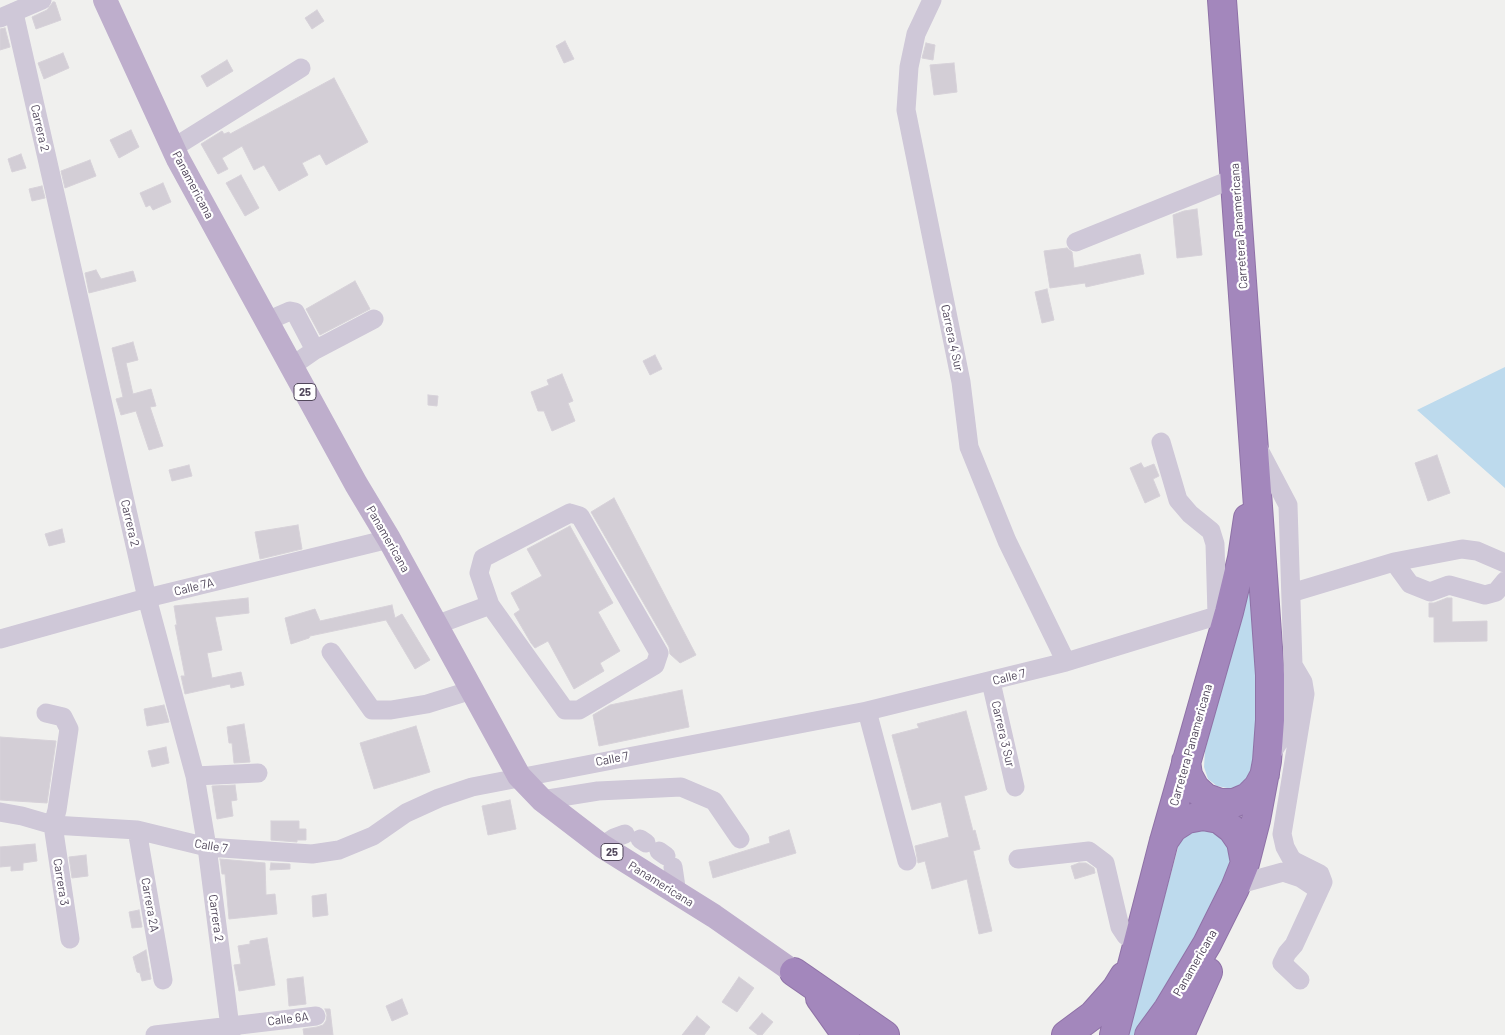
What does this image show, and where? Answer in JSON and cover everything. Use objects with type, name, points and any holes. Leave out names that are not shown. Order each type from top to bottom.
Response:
[{"type":"highway","name":"Carretera Panamericana","points":[[1222,0],[1270,675],[1270,720],[1266,768],[1256,820],[1238,878]]},
{"type":"highway","name":"Carretera Panamericana","points":[[1114,1035],[1223,613],[1242,558],[1255,446]]},
{"type":"highway","points":[[1186,761],[1188,775],[1195,788],[1206,798],[1220,803],[1234,803],[1248,797],[1258,788],[1266,768]]},
{"type":"highway","points":[[1164,841],[1173,828],[1187,819],[1203,816],[1219,819],[1232,829],[1241,842],[1238,878],[1232,911],[1223,941],[1180,1035]]},
{"type":"highway","name":"Panamericana","points":[[1149,1035],[1168,1009],[1207,944],[1238,878]]},
{"type":"highway","points":[[1066,1035],[1093,1015],[1116,989],[1136,950]]},
{"type":"highway","name":"Panamericana","points":[[794,972],[822,999],[842,1029],[872,1032]]},
{"type":"main road","name":"Panamericana","points":[[104,0],[173,148],[356,484],[389,539],[520,776],[542,800],[602,846],[714,916],[794,972]]},
{"type":"street","points":[[7,15],[42,0]]},
{"type":"street","name":"Carrera 4 Sur","points":[[932,0],[916,34],[909,68],[906,110],[961,382],[969,447],[1007,542],[1066,662]]},
{"type":"street","name":"Carrera 2","points":[[7,15],[147,598],[195,776],[207,847],[231,1031]]},
{"type":"street","points":[[173,148],[301,68]]},
{"type":"street","points":[[1076,242],[1235,178]]},
{"type":"street","points":[[267,321],[290,311],[295,312],[315,350]]},
{"type":"street","points":[[292,366],[315,350],[374,319]]},
{"type":"street","points":[[1161,442],[1178,500],[1190,514],[1211,531],[1215,544],[1223,613]]},
{"type":"street","points":[[1255,446],[1288,506],[1291,593],[1293,665],[1291,722],[1266,768]]},
{"type":"street","points":[[570,514],[580,516],[659,653],[654,665],[579,710],[565,710],[490,605],[479,573],[483,558],[570,514]]},
{"type":"street","name":"Calle 7A","points":[[0,640],[147,598],[389,539]]},
{"type":"street","points":[[1291,593],[1394,562],[1462,549],[1477,550],[1505,563]]},
{"type":"street","points":[[1394,562],[1410,584],[1430,592],[1449,585],[1485,595],[1496,592],[1505,581]]},
{"type":"street","points":[[436,625],[490,605]]},
{"type":"street","name":"Calle 7","points":[[0,812],[52,825],[137,830],[207,847],[312,854],[339,850],[373,836],[406,813],[439,798],[472,787],[520,776],[867,711],[1066,662],[1223,613]]},
{"type":"street","points":[[331,652],[372,710],[391,710],[427,704],[472,690]]},
{"type":"street","points":[[1293,665],[1303,682],[1305,694],[1282,834],[1285,847],[1291,858],[1320,874],[1323,882],[1294,945],[1282,963],[1300,980]]},
{"type":"street","name":"Carrera 3 Sur","points":[[991,682],[1015,787]]},
{"type":"street","points":[[867,711],[907,861]]},
{"type":"street","points":[[46,713],[62,717],[69,729],[52,825]]},
{"type":"street","points":[[195,776],[258,773]]},
{"type":"street","points":[[542,800],[598,791],[681,787],[714,801],[740,839]]},
{"type":"street","name":"Carrera 3","points":[[52,825],[70,938]]},
{"type":"street","name":"Carrera 2A","points":[[137,830],[163,980]]},
{"type":"street","points":[[602,846],[614,838],[652,848],[677,894]]},
{"type":"street","points":[[1018,859],[1089,851],[1105,864],[1120,927],[1136,950]]},
{"type":"street","points":[[1238,878],[1283,872],[1301,878],[1313,885],[1312,894],[1288,943],[1287,953]]},
{"type":"street","name":"Calle 6A","points":[[155,1035],[290,1027],[316,1016]]},
{"type":"shaded area","points":[[1505,367],[1505,488],[1417,410]]},
{"type":"shaded area","points":[[1256,549],[1260,764],[1238,790],[1217,786],[1208,779],[1204,767],[1205,751]]},
{"type":"shaded area","points":[[1195,827],[1225,832],[1237,866],[1213,916],[1138,1035],[1127,1035],[1179,844],[1186,833]]},
{"type":"building","points":[[55,2],[61,20],[36,29],[32,17],[47,10]]},
{"type":"building","points":[[317,10],[324,21],[312,29],[305,18]]},
{"type":"building","points":[[5,28],[10,47],[0,50],[0,29]]},
{"type":"building","points":[[565,41],[574,59],[564,63],[556,46]]},
{"type":"building","points":[[926,43],[935,45],[933,60],[922,58]]},
{"type":"building","points":[[63,53],[69,68],[44,79],[38,63]]},
{"type":"building","points":[[227,60],[233,71],[207,87],[201,76]]},
{"type":"building","points":[[954,63],[957,92],[934,95],[930,65]]},
{"type":"building","points":[[334,78],[368,142],[326,165],[320,154],[302,163],[308,175],[279,191],[264,165],[254,170],[242,146],[222,158],[228,169],[218,174],[201,144],[222,131],[224,134],[229,132],[230,134]]},
{"type":"building","points":[[131,130],[139,147],[119,158],[110,140]]},
{"type":"building","points":[[21,154],[26,168],[12,172],[8,159]]},
{"type":"building","points":[[90,160],[96,176],[65,188],[61,171]]},
{"type":"building","points":[[241,175],[259,208],[245,216],[226,183]]},
{"type":"building","points":[[163,183],[171,202],[153,210],[150,205],[146,207],[140,193]]},
{"type":"building","points":[[42,186],[45,198],[32,201],[29,189]]},
{"type":"building","points":[[1197,209],[1202,255],[1177,258],[1173,215]]},
{"type":"building","points":[[1067,248],[1072,252],[1074,268],[1140,254],[1144,274],[1086,287],[1085,283],[1050,288],[1044,251]]},
{"type":"building","points":[[96,270],[101,279],[133,271],[136,281],[89,293],[85,273]]},
{"type":"building","points":[[355,281],[370,309],[320,335],[306,309]]},
{"type":"building","points":[[1047,289],[1054,320],[1042,323],[1035,292]]},
{"type":"building","points":[[133,342],[138,360],[126,363],[133,394],[151,389],[156,406],[150,407],[163,446],[149,450],[136,411],[121,415],[116,399],[123,397],[112,348]]},
{"type":"building","points":[[655,355],[662,369],[650,375],[643,361]]},
{"type":"building","points":[[562,374],[573,401],[568,403],[575,421],[552,431],[544,411],[538,411],[531,392],[549,385],[547,380]]},
{"type":"building","points":[[428,395],[438,396],[437,406],[428,405]]},
{"type":"building","points":[[1437,455],[1450,493],[1428,501],[1415,463]]},
{"type":"building","points":[[1141,463],[1144,468],[1154,464],[1159,476],[1153,479],[1160,496],[1145,503],[1130,468]]},
{"type":"building","points":[[189,465],[192,476],[172,481],[169,470]]},
{"type":"building","points":[[614,498],[696,655],[680,663],[670,654],[669,647],[591,512]]},
{"type":"building","points":[[298,525],[302,549],[260,559],[255,532]]},
{"type":"building","points":[[570,526],[613,603],[598,612],[620,651],[600,663],[604,671],[574,689],[548,641],[535,648],[531,643],[514,614],[520,610],[511,593],[542,576],[527,549]]},
{"type":"building","points":[[62,529],[65,542],[49,546],[45,534]]},
{"type":"building","points":[[248,598],[249,613],[215,617],[222,650],[207,653],[212,678],[241,672],[244,685],[231,688],[230,684],[185,694],[181,676],[185,676],[175,625],[177,625],[174,606]]},
{"type":"building","points":[[1452,598],[1452,622],[1487,621],[1487,641],[1434,642],[1434,617],[1429,617],[1429,603]]},
{"type":"building","points":[[392,605],[395,618],[402,614],[430,660],[415,669],[386,620],[310,636],[291,644],[285,618],[315,609],[320,621]]},
{"type":"building","points":[[682,690],[689,727],[599,746],[593,715],[610,705]]},
{"type":"building","points":[[164,705],[169,722],[147,726],[144,709]]},
{"type":"building","points":[[966,711],[987,789],[964,796],[980,849],[973,851],[992,931],[979,934],[967,879],[932,889],[925,861],[918,863],[915,846],[949,837],[941,802],[912,810],[892,735],[919,728],[917,724]]},
{"type":"building","points":[[244,724],[250,762],[234,763],[232,743],[229,743],[227,727]]},
{"type":"building","points":[[416,726],[430,772],[374,789],[360,743]]},
{"type":"building","points":[[0,737],[56,741],[47,803],[0,800]]},
{"type":"building","points":[[166,747],[169,763],[152,767],[148,751]]},
{"type":"building","points":[[235,785],[237,800],[231,801],[233,816],[217,819],[212,786]]},
{"type":"building","points":[[510,800],[516,829],[488,835],[482,806]]},
{"type":"building","points":[[271,821],[299,821],[299,829],[306,829],[306,840],[297,840],[297,842],[271,840]]},
{"type":"building","points":[[789,830],[796,853],[713,878],[709,862],[770,843],[769,837]]},
{"type":"building","points":[[35,844],[37,861],[23,863],[23,870],[11,871],[11,866],[0,867],[0,847]]},
{"type":"building","points":[[86,855],[88,876],[72,878],[69,857]]},
{"type":"building","points":[[220,859],[265,863],[266,895],[275,894],[277,914],[229,919],[225,874],[222,874]]},
{"type":"building","points":[[271,863],[290,864],[290,869],[270,870]]},
{"type":"building","points":[[1086,863],[1094,868],[1095,873],[1075,879],[1071,866]]},
{"type":"building","points":[[326,894],[328,915],[313,917],[312,896]]},
{"type":"building","points":[[139,910],[142,927],[132,928],[129,912]]},
{"type":"building","points":[[267,938],[275,985],[239,991],[234,965],[241,964],[238,946],[250,944],[250,941]]},
{"type":"building","points":[[146,950],[151,979],[142,981],[140,973],[137,972],[133,957]]},
{"type":"building","points":[[303,977],[306,1004],[289,1006],[287,979]]},
{"type":"building","points":[[739,977],[754,988],[737,1012],[722,1002]]},
{"type":"building","points":[[402,999],[408,1014],[392,1021],[386,1006]]},
{"type":"building","points":[[325,1009],[330,1009],[333,1035],[304,1035],[303,1029],[323,1025],[327,1015]]},
{"type":"building","points":[[762,1013],[773,1022],[762,1035],[758,1035],[749,1028]]},
{"type":"building","points":[[697,1016],[710,1027],[704,1035],[682,1035]]}]
